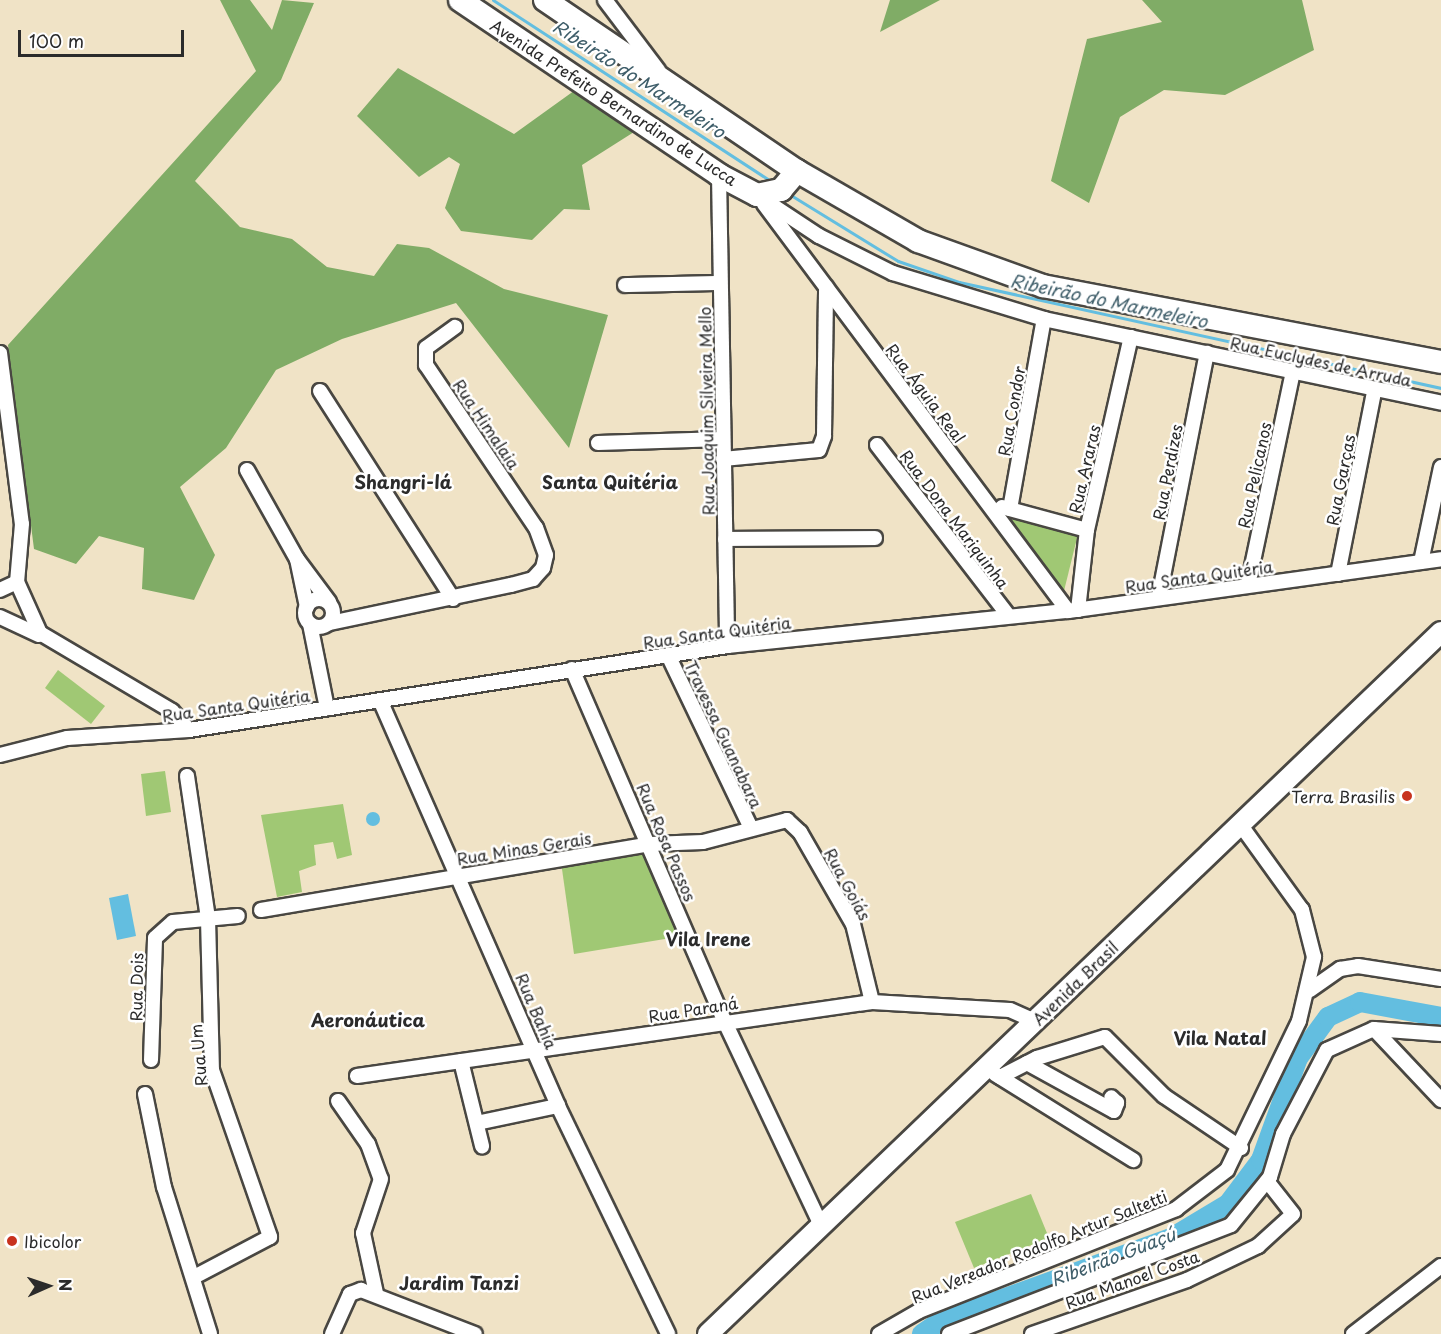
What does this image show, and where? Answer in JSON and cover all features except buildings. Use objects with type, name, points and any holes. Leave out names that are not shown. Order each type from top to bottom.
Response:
[{"type":"highway","name":"Avenida Prefeito Bernardino de Lucca","points":[[460,0],[719,175],[758,195]]},
{"type":"highway","points":[[544,0],[665,78],[797,171],[918,241],[1043,286],[1441,362]]},
{"type":"highway","points":[[758,195],[781,190],[797,171]]},
{"type":"main road","name":"Avenida Brasil","points":[[708,1334],[821,1225],[994,1074],[1035,1021],[1441,632]]},
{"type":"street","points":[[605,0],[665,78]]},
{"type":"street","name":"Rua Joaquim Silveira Mello","points":[[719,175],[727,646]]},
{"type":"street","name":"Rua Águia Real","points":[[758,195],[988,503],[1073,610]]},
{"type":"street","name":"Rua Euclydes de Arruda","points":[[758,195],[819,236],[893,273],[1044,320],[1207,353],[1374,392],[1441,404]]},
{"type":"street","points":[[625,285],[720,283]]},
{"type":"street","points":[[723,459],[814,452],[823,444],[826,286]]},
{"type":"street","name":"Rua Condor","points":[[1010,509],[1044,320]]},
{"type":"street","name":"Rua Himalaia","points":[[325,617],[355,616],[453,599],[532,579],[546,555],[524,510],[426,365],[426,348],[455,327]]},
{"type":"street","name":"Rua Araras","points":[[1073,610],[1087,530],[1131,337]]},
{"type":"street","points":[[0,353],[22,524],[17,582],[22,605],[44,636]]},
{"type":"street","name":"Rua Perdizes","points":[[1159,597],[1207,353]]},
{"type":"street","name":"Rua Pelicanos","points":[[1248,585],[1293,372]]},
{"type":"street","points":[[320,391],[453,599]]},
{"type":"street","name":"Rua Garças","points":[[1338,574],[1374,392]]},
{"type":"street","points":[[598,443],[723,439]]},
{"type":"street","name":"Rua Dona Mariquinha","points":[[877,445],[1007,614]]},
{"type":"street","points":[[1421,562],[1441,467]]},
{"type":"street","points":[[247,470],[297,559],[325,617],[319,657],[327,708]]},
{"type":"street","points":[[988,503],[1087,530]]},
{"type":"street","points":[[725,539],[875,538]]},
{"type":"street","points":[[297,559],[307,607],[325,617]]},
{"type":"street","name":"Rua Santa Quitéria","points":[[0,755],[66,738],[189,730],[727,646],[1007,614],[1073,610],[1441,560]]},
{"type":"street","points":[[0,590],[17,582]]},
{"type":"street","points":[[307,607],[315,600],[325,617]]},
{"type":"street","points":[[0,617],[44,636],[172,711],[189,730]]},
{"type":"street","name":"Travessa Guanabara","points":[[668,655],[750,826]]},
{"type":"street","name":"Rua Rosa Passos","points":[[572,669],[651,844],[724,1020],[821,1225]]},
{"type":"street","name":"Rua Bahia","points":[[380,700],[461,875],[558,1106],[668,1334]]},
{"type":"street","name":"Rua Um","points":[[187,776],[208,919],[212,1070],[270,1237],[196,1276]]},
{"type":"street","name":"Rua Minas Gerais","points":[[261,910],[651,844],[702,842],[750,826],[791,822]]},
{"type":"street","name":"Rua Goiás","points":[[791,822],[853,924],[872,1002]]},
{"type":"street","points":[[1240,824],[1302,910],[1312,934],[1310,990]]},
{"type":"street","name":"Rua Dois","points":[[151,1060],[155,938],[173,922],[238,916]]},
{"type":"street","points":[[1310,990],[1340,969],[1358,966],[1441,980]]},
{"type":"street","name":"Rua Vereador Rodolfo Artur Saltetti","points":[[879,1334],[919,1311],[1176,1209],[1227,1170],[1241,1148],[1310,990]]},
{"type":"street","name":"Rua Paraná","points":[[357,1076],[724,1020],[872,1002],[1010,1010],[1035,1021]]},
{"type":"street","points":[[949,1334],[1231,1225],[1267,1181],[1282,1134],[1327,1050],[1374,1029],[1441,1034]]},
{"type":"street","points":[[1374,1029],[1441,1100]]},
{"type":"street","points":[[994,1074],[1105,1037],[1164,1096],[1241,1148]]},
{"type":"street","points":[[461,1061],[482,1146]]},
{"type":"street","points":[[1027,1063],[1114,1111],[1117,1102],[1111,1097]]},
{"type":"street","points":[[994,1074],[1134,1160]]},
{"type":"street","points":[[145,1094],[164,1187],[196,1276],[210,1334]]},
{"type":"street","points":[[338,1101],[368,1144],[381,1179],[363,1233],[376,1293]]},
{"type":"street","points":[[477,1123],[558,1106]]},
{"type":"street","name":"Rua Manoel Costa","points":[[1032,1334],[1186,1280],[1258,1246],[1293,1214],[1267,1181]]},
{"type":"street","points":[[1353,1334],[1441,1266]]},
{"type":"street","points":[[332,1334],[351,1294],[361,1290],[376,1293],[475,1334]]},
{"type":"green space","points":[[220,0],[250,0],[272,30],[282,0],[314,3],[281,80],[195,181],[240,227],[292,239],[327,267],[374,276],[397,244],[429,248],[504,289],[608,315],[569,448],[456,303],[342,339],[276,370],[226,448],[180,487],[215,555],[194,600],[142,589],[144,548],[99,536],[76,564],[34,549],[8,345],[256,71]]},
{"type":"green space","points":[[890,0],[940,0],[880,32]]},
{"type":"green space","points":[[1142,0],[1302,0],[1314,50],[1225,95],[1164,90],[1120,117],[1089,203],[1051,181],[1087,39],[1162,22]]},
{"type":"green space","points":[[398,68],[514,134],[578,88],[634,132],[582,165],[590,210],[564,209],[532,240],[461,231],[445,208],[460,164],[449,157],[419,177],[357,116]]},
{"type":"green space","points":[[1008,516],[1078,534],[1063,595],[1004,521]]},
{"type":"green space","points":[[58,670],[105,706],[91,724],[45,688]]},
{"type":"green space","points":[[165,771],[171,812],[146,816],[141,774]]},
{"type":"green space","points":[[343,804],[352,855],[337,859],[333,842],[314,845],[316,865],[299,871],[302,892],[277,897],[261,815]]},
{"type":"green space","points":[[647,849],[683,936],[574,954],[561,862]]},
{"type":"green space","points":[[1031,1194],[1049,1238],[974,1268],[955,1222]]},
{"type":"water","points":[[373,812],[378,814],[380,819],[378,824],[373,826],[368,824],[366,819],[368,814]]},
{"type":"water","points":[[128,894],[136,936],[117,940],[109,898]]},
{"type":"waterway","name":"Ribeirão do Marmeleiro","points":[[493,0],[771,181]]},
{"type":"waterway","name":"Ribeirão do Marmeleiro","points":[[789,194],[898,261],[959,282],[1441,388]]},
{"type":"waterway","name":"Ribeirão Guaçú","points":[[922,1334],[939,1322],[1171,1238],[1228,1204],[1261,1160],[1298,1058],[1328,1017],[1360,1002],[1441,1017]]},
{"type":"place","name":"Terra Brasilis","points":[[1407,796]]},
{"type":"place","name":"Ibicolor","points":[[12,1241]]},
{"type":"district","name":"Shangri-lá","points":[[403,482]]},
{"type":"district","name":"Santa Quitéria","points":[[610,482]]},
{"type":"district","name":"Vila Irene","points":[[708,939]]},
{"type":"district","name":"Aeronáutica","points":[[368,1020]]},
{"type":"district","name":"Vila Natal","points":[[1220,1038]]},
{"type":"district","name":"Jardim Tanzi","points":[[459,1283]]}]
